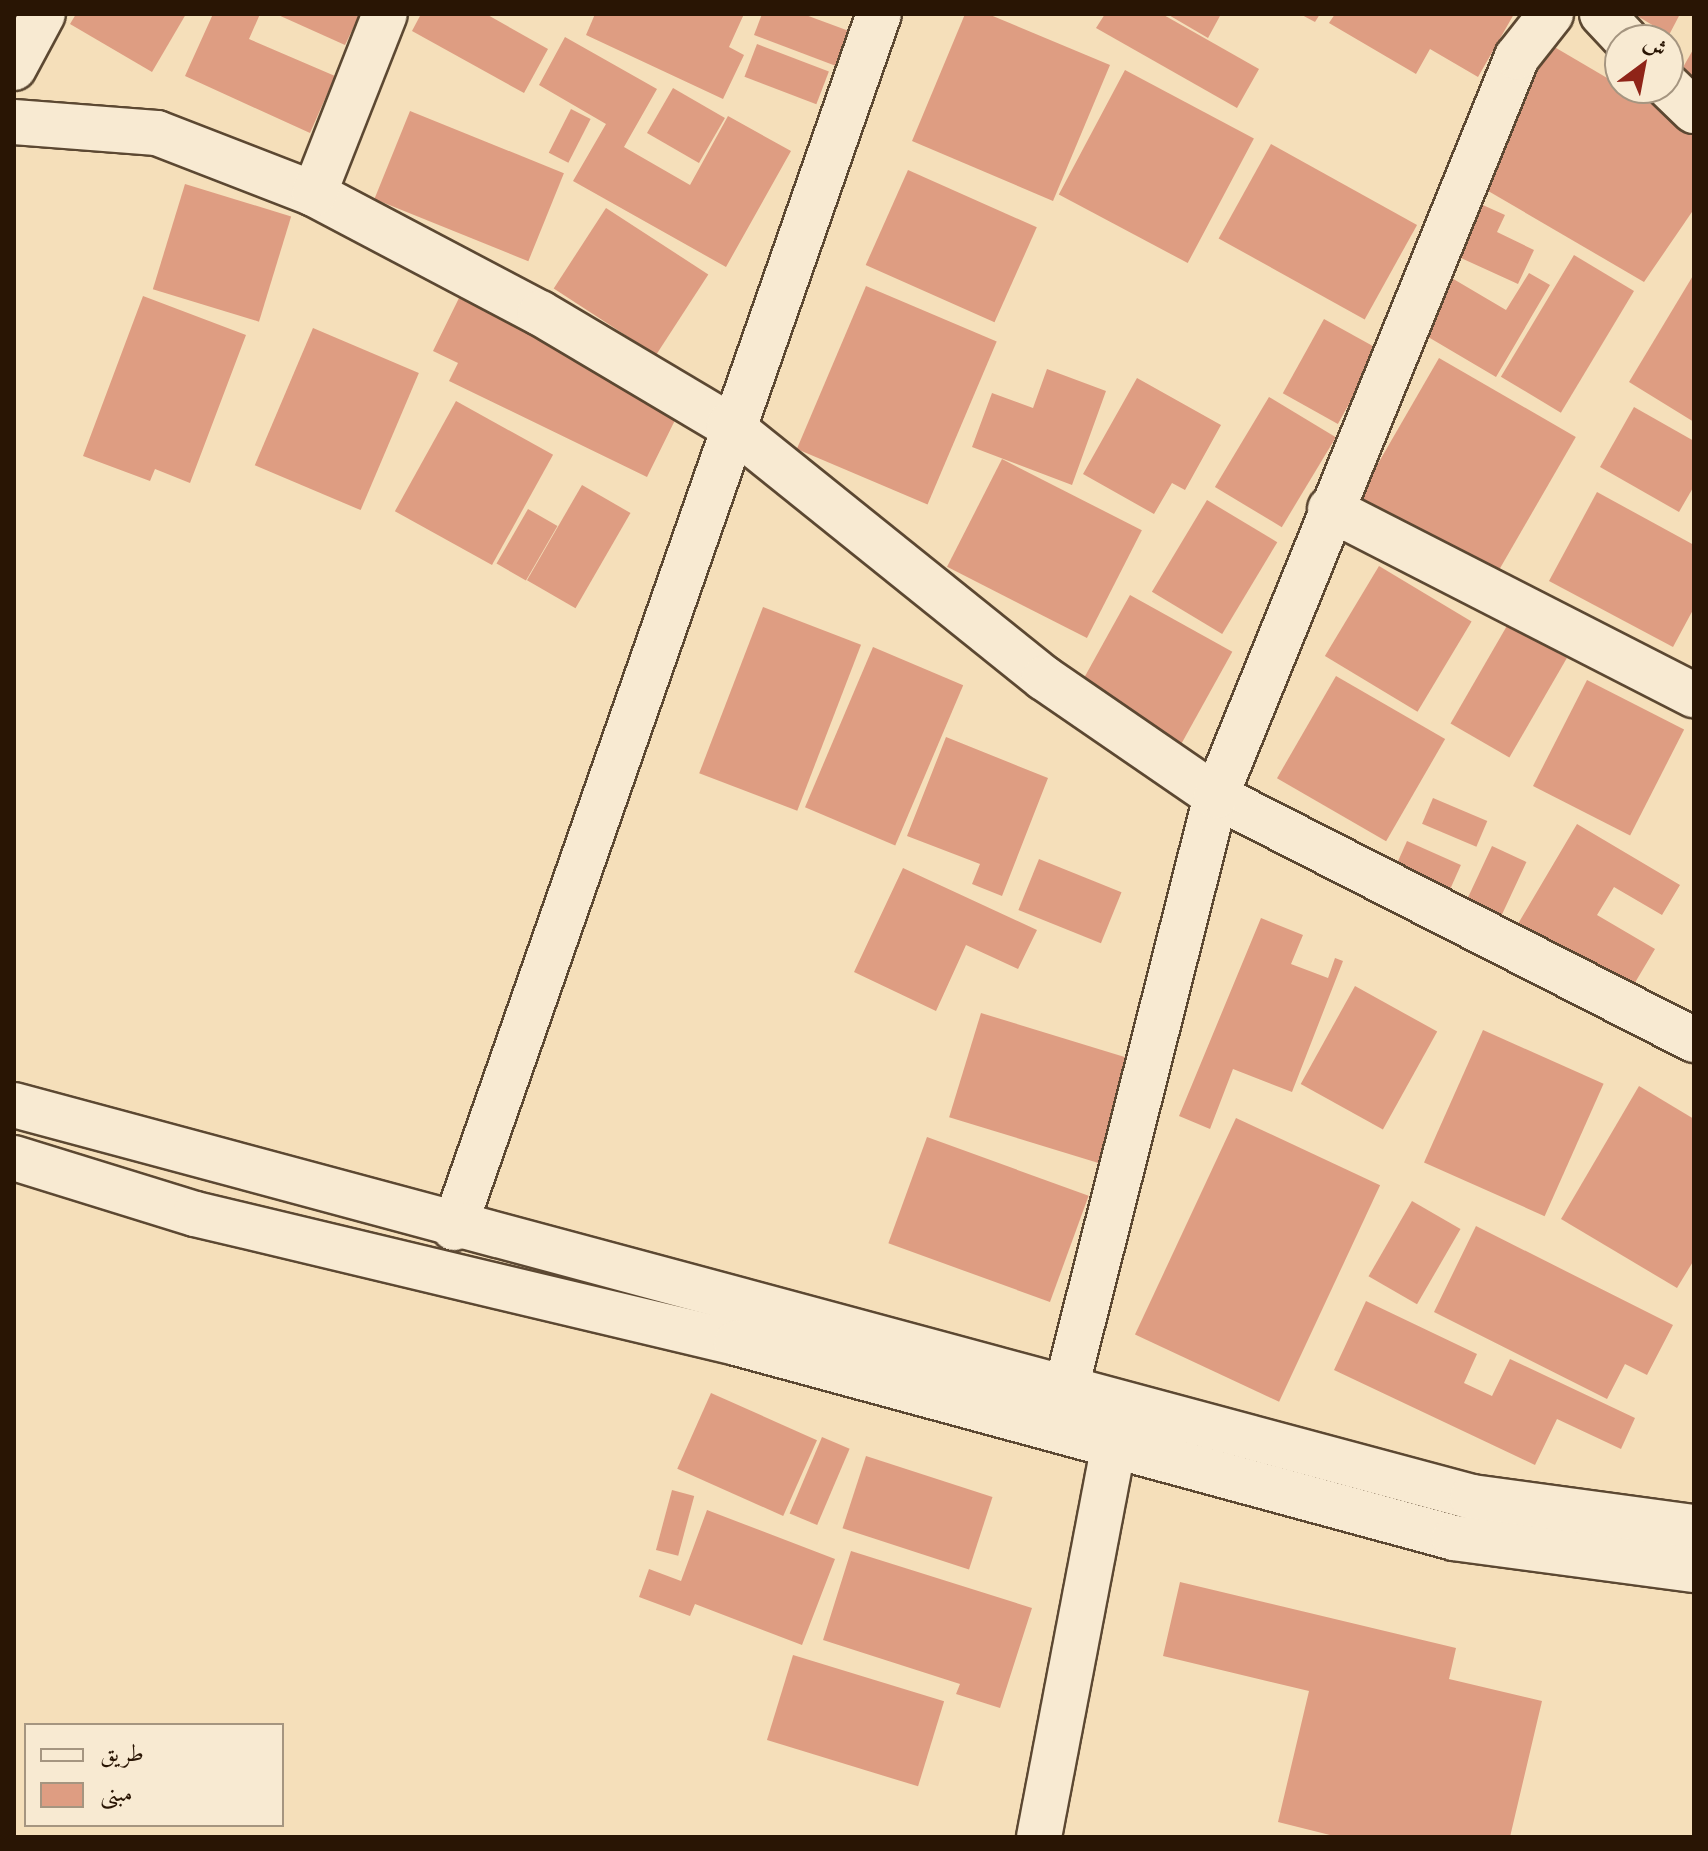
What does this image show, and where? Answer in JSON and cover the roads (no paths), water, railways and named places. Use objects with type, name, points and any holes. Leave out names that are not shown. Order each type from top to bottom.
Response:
[{"type":"street","points":[[14,68],[43,14]]},
{"type":"street","points":[[314,194],[385,14]]},
{"type":"street","points":[[454,1228],[729,425],[879,14]]},
{"type":"street","points":[[1066,1388],[1216,796],[1330,509],[1517,57],[1551,14]]},
{"type":"street","points":[[14,122],[157,133],[314,194],[540,313],[729,425],[1044,678],[1216,796],[1694,1040]]},
{"type":"street","points":[[1330,509],[1694,695]]},
{"type":"street","points":[[14,1105],[454,1228],[1472,1497],[1694,1527]]},
{"type":"street","points":[[14,1158],[195,1214],[736,1343],[1454,1538],[1694,1570]]},
{"type":"street","points":[[1039,1837],[1114,1445]]}]
